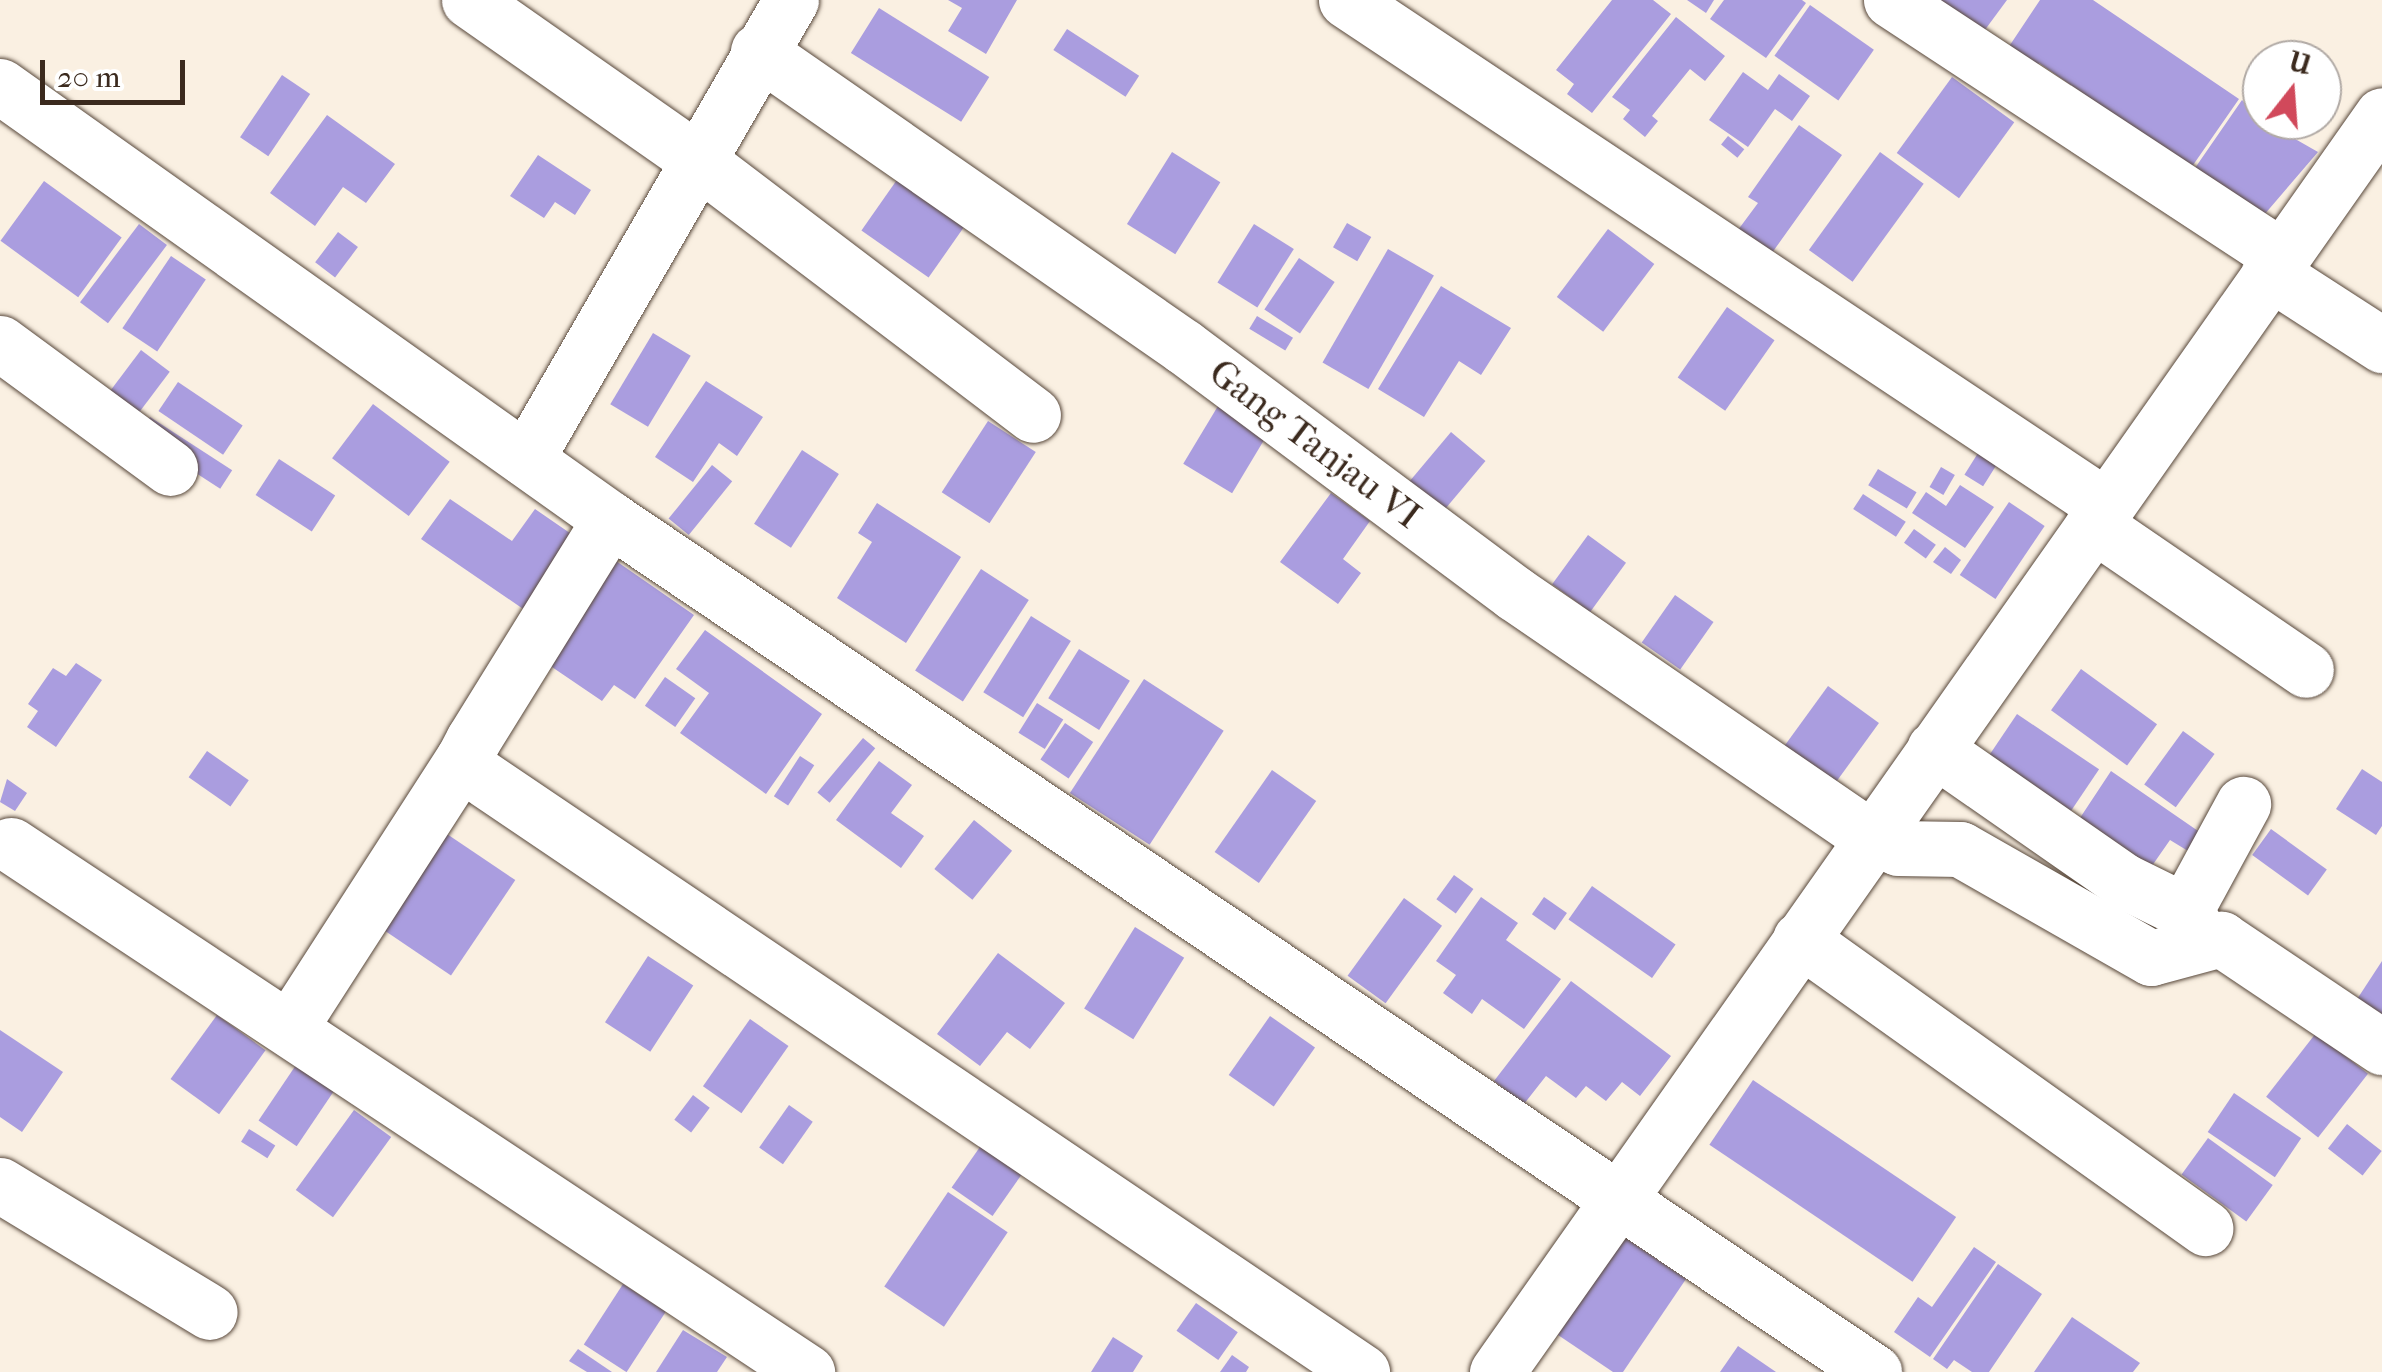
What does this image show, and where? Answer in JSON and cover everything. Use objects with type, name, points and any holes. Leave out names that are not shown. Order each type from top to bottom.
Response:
[{"type":"street","points":[[469,0],[696,159],[1033,415]]},
{"type":"street","points":[[526,459],[758,51],[791,0]]},
{"type":"street","points":[[1346,0],[2099,515],[2306,670]]},
{"type":"street","points":[[1891,0],[2274,264],[2382,345]]},
{"type":"street","name":"Gang Tanjau VI","points":[[758,51],[1184,347],[1514,593],[1871,838]]},
{"type":"street","points":[[0,86],[610,519],[1874,1372]]},
{"type":"street","points":[[1497,1372],[2274,264],[2382,116]]},
{"type":"street","points":[[0,343],[170,468]]},
{"type":"street","points":[[290,1027],[463,760],[610,519]]},
{"type":"street","points":[[1934,749],[2124,881],[2240,950],[2382,1047]]},
{"type":"street","points":[[463,760],[480,777],[1362,1372]]},
{"type":"street","points":[[1871,838],[1898,848],[1960,850],[2151,958],[2195,926],[2242,804]]},
{"type":"street","points":[[4,848],[290,1027],[807,1372]]},
{"type":"street","points":[[1800,940],[2205,1228]]},
{"type":"street","points":[[0,1186],[210,1312]]},
{"type":"building","points":[[948,0],[1017,0],[986,54],[948,31],[962,8]]},
{"type":"building","points":[[1612,0],[1653,0],[1671,14],[1592,113],[1567,94],[1574,84],[1556,70]]},
{"type":"building","points":[[1687,0],[1714,0],[1706,13]]},
{"type":"building","points":[[1724,0],[1806,3],[1766,58],[1710,19]]},
{"type":"building","points":[[1918,0],[2007,0],[1976,42]]},
{"type":"building","points":[[2040,0],[2093,0],[2239,99],[2191,168],[2039,63],[2028,79],[2000,60]]},
{"type":"building","points":[[1810,5],[1874,50],[1838,101],[1774,56]]},
{"type":"building","points":[[879,8],[989,77],[961,122],[851,53]]},
{"type":"building","points":[[1676,17],[1725,56],[1705,81],[1690,69],[1652,116],[1658,121],[1645,137],[1623,119],[1630,110],[1612,97]]},
{"type":"building","points":[[1067,29],[1139,76],[1126,97],[1053,50]]},
{"type":"building","points":[[1743,72],[1768,90],[1779,74],[1810,96],[1792,121],[1775,109],[1748,147],[1709,120]]},
{"type":"building","points":[[282,75],[310,94],[268,156],[240,137]]},
{"type":"building","points":[[1952,77],[2014,122],[1959,198],[1897,153]]},
{"type":"building","points":[[2242,100],[2242,140],[2297,140],[2318,152],[2264,215],[2195,168]]},
{"type":"building","points":[[327,115],[395,164],[366,203],[343,187],[315,226],[270,193]]},
{"type":"building","points":[[1799,125],[1842,155],[1769,257],[1735,234],[1758,203],[1748,197]]},
{"type":"building","points":[[1728,136],[1744,149],[1737,158],[1721,145]]},
{"type":"building","points":[[1172,152],[1220,182],[1175,254],[1127,224]]},
{"type":"building","points":[[1880,152],[1924,184],[1853,282],[1809,250]]},
{"type":"building","points":[[538,155],[591,190],[575,215],[555,202],[544,218],[510,196]]},
{"type":"building","points":[[901,174],[968,221],[929,278],[861,231]]},
{"type":"building","points":[[44,181],[122,237],[78,297],[1,241]]},
{"type":"building","points":[[1347,223],[1371,237],[1357,261],[1333,247]]},
{"type":"building","points":[[139,224],[167,245],[108,323],[80,302]]},
{"type":"building","points":[[1254,224],[1294,249],[1257,307],[1217,283]]},
{"type":"building","points":[[1608,229],[1654,264],[1603,332],[1557,297]]},
{"type":"building","points":[[338,232],[358,247],[335,277],[315,262]]},
{"type":"building","points":[[1388,249],[1434,276],[1368,389],[1322,362]]},
{"type":"building","points":[[171,256],[206,279],[157,352],[122,328]]},
{"type":"building","points":[[1299,258],[1335,282],[1300,333],[1264,309]]},
{"type":"building","points":[[1441,286],[1511,328],[1481,375],[1459,361],[1424,417],[1378,389]]},
{"type":"building","points":[[1727,307],[1775,340],[1725,411],[1678,377]]},
{"type":"building","points":[[1257,316],[1293,338],[1285,350],[1249,329]]},
{"type":"building","points":[[653,333],[691,356],[648,427],[610,404]]},
{"type":"building","points":[[141,350],[170,372],[136,416],[107,395]]},
{"type":"building","points":[[706,381],[763,417],[737,456],[719,443],[693,482],[655,457]]},
{"type":"building","points":[[178,382],[243,426],[223,455],[158,411]]},
{"type":"building","points":[[1227,391],[1276,420],[1232,493],[1183,464]]},
{"type":"building","points":[[373,404],[450,462],[409,516],[332,458]]},
{"type":"building","points":[[150,417],[232,470],[220,489],[138,435]]},
{"type":"building","points":[[988,421],[1036,452],[990,523],[942,492]]},
{"type":"building","points":[[1451,432],[1485,461],[1434,522],[1400,493]]},
{"type":"building","points":[[1983,445],[2002,457],[1983,486],[1964,475]]},
{"type":"building","points":[[802,450],[839,474],[791,548],[754,524]]},
{"type":"building","points":[[279,459],[335,495],[312,532],[256,495]]},
{"type":"building","points":[[712,465],[732,481],[689,535],[669,519]]},
{"type":"building","points":[[1941,467],[1955,475],[1943,495],[1930,487]]},
{"type":"building","points":[[1878,469],[1917,492],[1907,508],[1868,485]]},
{"type":"building","points":[[1960,485],[1994,507],[1965,548],[1912,513],[1926,492],[1946,506]]},
{"type":"building","points":[[1331,493],[1370,521],[1343,559],[1361,573],[1338,604],[1280,562]]},
{"type":"building","points":[[1863,494],[1906,522],[1896,537],[1853,509]]},
{"type":"building","points":[[450,499],[512,541],[535,509],[580,540],[529,613],[421,539]]},
{"type":"building","points":[[2009,502],[2045,526],[1995,599],[1960,575]]},
{"type":"building","points":[[877,503],[961,557],[906,643],[837,598],[872,542],[858,533]]},
{"type":"building","points":[[1914,529],[1936,545],[1926,559],[1904,543]]},
{"type":"building","points":[[1588,535],[1626,563],[1590,612],[1552,584]]},
{"type":"building","points":[[1945,547],[1961,560],[1951,574],[1933,562]]},
{"type":"building","points":[[606,554],[694,615],[635,699],[614,685],[602,701],[549,665]]},
{"type":"building","points":[[981,569],[1029,600],[963,702],[915,670]]},
{"type":"building","points":[[1675,595],[1714,622],[1680,669],[1642,643]]},
{"type":"building","points":[[1031,616],[1071,641],[1023,717],[983,692]]},
{"type":"building","points":[[705,630],[822,714],[766,794],[680,733],[709,693],[676,669]]},
{"type":"building","points":[[1079,649],[1130,681],[1099,730],[1048,698]]},
{"type":"building","points":[[76,663],[102,680],[56,747],[27,727],[38,711],[28,704],[53,668],[66,676]]},
{"type":"building","points":[[2081,669],[2157,724],[2127,766],[2051,710]]},
{"type":"building","points":[[665,677],[695,698],[675,727],[645,706]]},
{"type":"building","points":[[1144,679],[1224,731],[1150,845],[1070,793]]},
{"type":"building","points":[[1828,686],[1879,723],[1826,796],[1775,759]]},
{"type":"building","points":[[1037,703],[1063,719],[1045,749],[1018,733]]},
{"type":"building","points":[[2017,714],[2099,769],[2069,813],[1987,758]]},
{"type":"building","points":[[1065,723],[1093,742],[1069,778],[1040,759]]},
{"type":"building","points":[[2183,731],[2215,754],[2176,807],[2144,784]]},
{"type":"building","points":[[863,738],[875,748],[830,803],[817,792]]},
{"type":"building","points":[[207,751],[249,780],[230,806],[189,777]]},
{"type":"building","points":[[800,756],[814,765],[788,806],[774,796]]},
{"type":"building","points":[[879,761],[912,785],[891,813],[924,836],[901,868],[836,820]]},
{"type":"building","points":[[2362,769],[2382,782],[2382,826],[2376,835],[2336,809]]},
{"type":"building","points":[[1272,770],[1316,801],[1259,883],[1215,852]]},
{"type":"building","points":[[2111,771],[2201,833],[2188,851],[2170,840],[2147,873],[2076,824]]},
{"type":"building","points":[[7,779],[27,793],[15,811],[0,802]]},
{"type":"building","points":[[974,820],[1012,851],[972,900],[934,869]]},
{"type":"building","points":[[2271,829],[2327,870],[2308,895],[2252,855]]},
{"type":"building","points":[[444,832],[515,880],[451,975],[380,927]]},
{"type":"building","points":[[1454,875],[1473,889],[1456,913],[1436,899]]},
{"type":"building","points":[[1592,886],[1676,945],[1652,978],[1568,920]]},
{"type":"building","points":[[1481,897],[1518,923],[1506,940],[1561,979],[1524,1029],[1482,999],[1472,1014],[1443,993],[1456,975],[1436,961]]},
{"type":"building","points":[[1544,897],[1567,913],[1555,930],[1532,914]]},
{"type":"building","points":[[1404,898],[1442,926],[1386,1003],[1348,976]]},
{"type":"building","points":[[1135,927],[1184,958],[1133,1039],[1084,1008]]},
{"type":"building","points":[[998,953],[1065,1003],[1030,1049],[1007,1032],[980,1066],[937,1034]]},
{"type":"building","points":[[648,956],[693,985],[650,1052],[605,1022]]},
{"type":"building","points":[[2382,961],[2382,1034],[2348,1013]]},
{"type":"building","points":[[1571,981],[1671,1056],[1640,1096],[1622,1082],[1606,1101],[1586,1086],[1576,1098],[1546,1076],[1524,1104],[1494,1081]]},
{"type":"building","points":[[217,1015],[266,1050],[219,1114],[171,1079]]},
{"type":"building","points":[[1270,1016],[1315,1048],[1274,1107],[1229,1075]]},
{"type":"building","points":[[750,1019],[789,1046],[741,1113],[703,1086]]},
{"type":"building","points":[[0,1030],[63,1072],[22,1132],[0,1117]]},
{"type":"building","points":[[2316,1033],[2368,1074],[2318,1137],[2266,1097]]},
{"type":"building","points":[[296,1065],[334,1091],[297,1146],[259,1121]]},
{"type":"building","points":[[1753,1080],[1956,1217],[1912,1282],[1709,1145]]},
{"type":"building","points":[[2234,1093],[2301,1138],[2275,1177],[2208,1132]]},
{"type":"building","points":[[693,1095],[710,1108],[691,1132],[674,1120]]},
{"type":"building","points":[[789,1105],[813,1122],[783,1164],[759,1148]]},
{"type":"building","points":[[354,1110],[391,1137],[333,1217],[296,1190]]},
{"type":"building","points":[[2347,1124],[2382,1151],[2363,1176],[2328,1148]]},
{"type":"building","points":[[249,1129],[275,1145],[267,1158],[241,1142]]},
{"type":"building","points":[[2208,1138],[2273,1185],[2246,1221],[2182,1174]]},
{"type":"building","points":[[982,1144],[1023,1173],[993,1216],[952,1187]]},
{"type":"building","points":[[948,1192],[1008,1232],[944,1327],[884,1287]]},
{"type":"building","points":[[1624,1237],[1686,1279],[1623,1372],[1613,1372],[1558,1335]]},
{"type":"building","points":[[1974,1247],[1996,1262],[1930,1357],[1894,1332],[1918,1297],[1932,1307]]},
{"type":"building","points":[[1998,1264],[2042,1294],[1989,1372],[1972,1372],[1954,1360],[1947,1369],[1933,1359]]},
{"type":"building","points":[[623,1284],[666,1312],[627,1372],[584,1344]]},
{"type":"building","points":[[1196,1303],[1238,1332],[1218,1360],[1176,1331]]},
{"type":"building","points":[[2072,1317],[2140,1363],[2133,1372],[2034,1372]]},
{"type":"building","points":[[683,1330],[727,1357],[717,1372],[656,1372]]},
{"type":"building","points":[[1113,1337],[1143,1356],[1133,1372],[1091,1372]]},
{"type":"building","points":[[1738,1346],[1776,1372],[1720,1372]]},
{"type":"building","points":[[578,1349],[612,1372],[587,1372],[569,1361]]},
{"type":"building","points":[[1232,1355],[1249,1367],[1246,1372],[1220,1372]]}]
